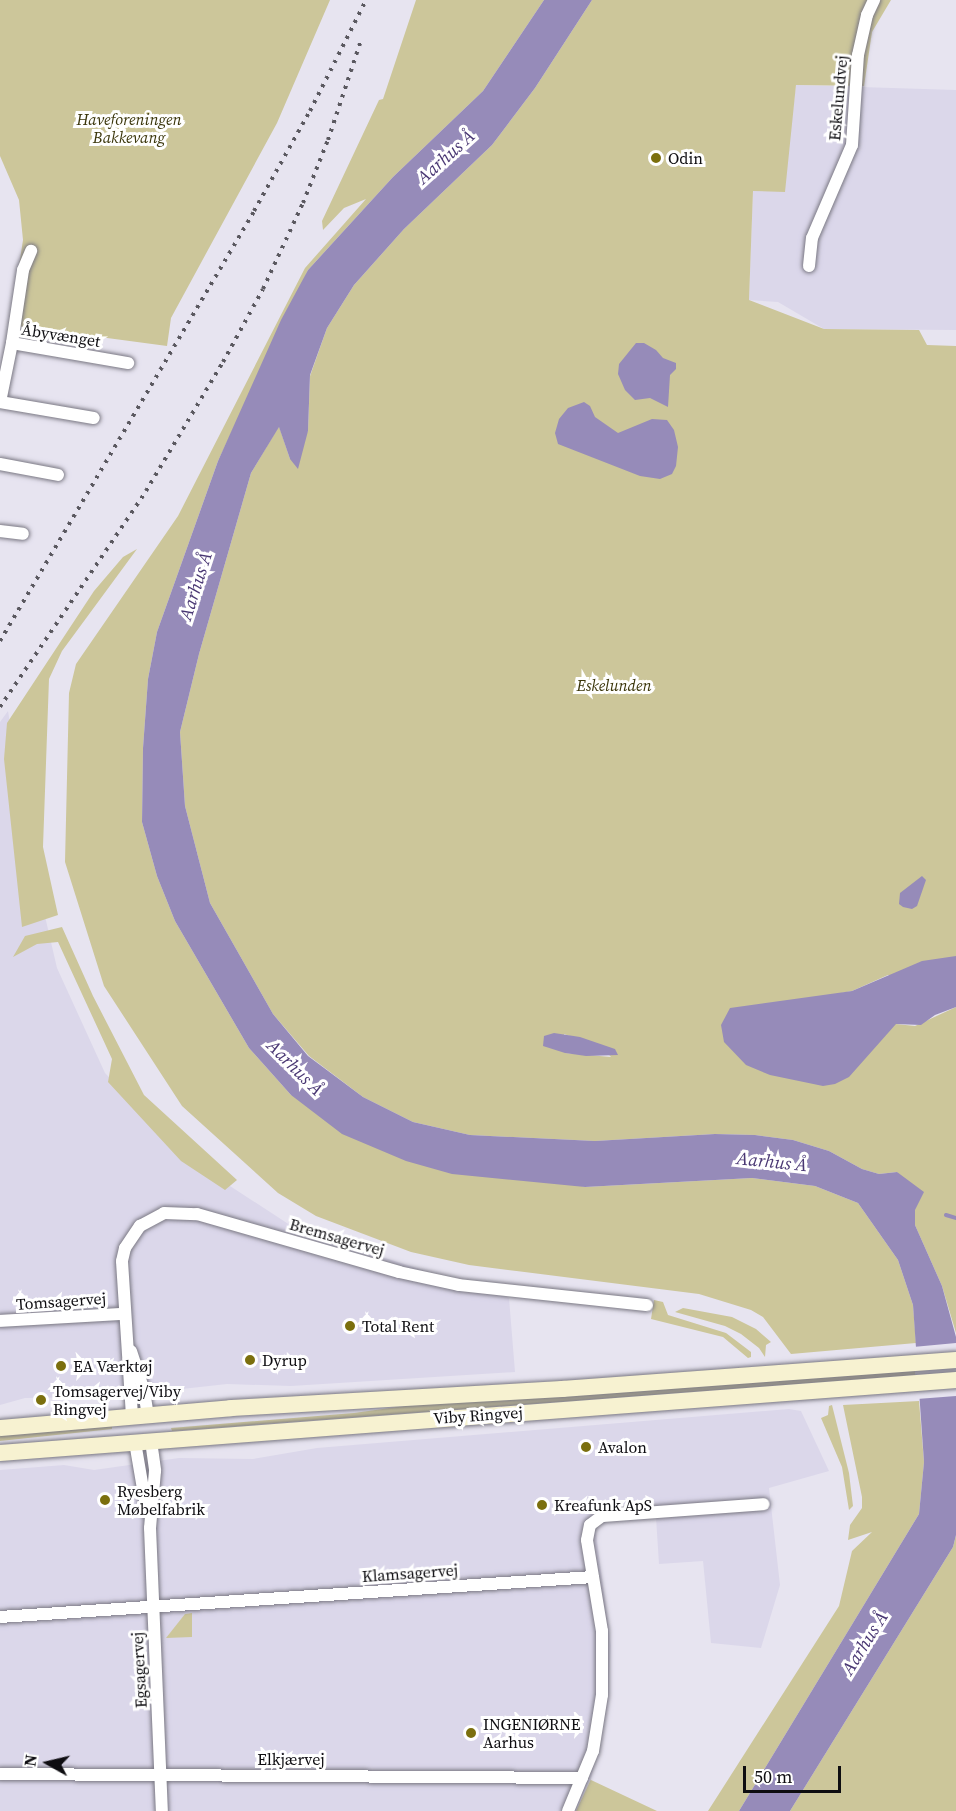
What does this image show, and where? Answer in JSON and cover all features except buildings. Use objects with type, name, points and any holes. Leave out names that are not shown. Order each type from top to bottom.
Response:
[{"type":"main road","name":"Viby Ringvej","points":[[0,1428],[140,1415],[956,1360]]},
{"type":"main road","name":"Viby Ringvej","points":[[0,1453],[956,1380]]},
{"type":"main road","points":[[140,1415],[143,1442]]},
{"type":"street","name":"Eskelundvej","points":[[809,266],[812,238],[852,145],[858,54],[867,15],[874,0]]},
{"type":"street","points":[[12,343],[23,270],[31,251]]},
{"type":"street","name":"Åbyvænget","points":[[94,418],[0,402],[3,367],[12,343],[128,363]]},
{"type":"street","points":[[0,465],[58,475]]},
{"type":"street","points":[[0,531],[23,534]]},
{"type":"street","name":"Bremsagervej","points":[[140,1415],[144,1391],[126,1338],[121,1273],[125,1248],[140,1226],[164,1213],[197,1214],[399,1272],[459,1285],[647,1305]]},
{"type":"street","name":"Tomsagervej","points":[[0,1321],[123,1314]]},
{"type":"street","name":"Egsagervej","points":[[143,1442],[155,1471],[150,1528],[162,1811]]},
{"type":"street","points":[[568,1811],[592,1751],[602,1695],[602,1631],[587,1540],[590,1525],[602,1516],[764,1504]]},
{"type":"street","name":"Klamsagervej","points":[[0,1617],[593,1577]]},
{"type":"street","name":"Elkjærvej","points":[[0,1774],[582,1778]]},
{"type":"shaded area","points":[[796,85],[956,90],[956,330],[824,329],[778,302],[749,300],[753,190],[785,175]]},
{"type":"shaded area","points":[[8,711],[31,856],[57,968],[105,1073],[181,1154],[296,1229],[509,1298],[515,1372],[291,1386],[227,1384],[110,1397],[25,1398],[0,1405],[0,722]]},
{"type":"shaded area","points":[[789,1409],[801,1411],[829,1471],[769,1488],[780,1585],[761,1648],[711,1643],[703,1561],[659,1564],[655,1502],[593,1510],[611,1646],[607,1708],[591,1779],[576,1811],[0,1811],[0,1470],[64,1465],[94,1470],[179,1458],[253,1459],[317,1448]]},
{"type":"green space","name":"Haveforeningen Bakkevang","points":[[0,0],[330,0],[277,123],[171,318],[167,346],[10,325],[23,240],[19,200],[0,156]]},
{"type":"green space","points":[[416,0],[544,0],[483,91],[393,177],[308,270],[218,461],[157,632],[148,679],[143,748],[142,822],[157,876],[175,921],[249,1048],[291,1095],[585,1187],[752,1178],[815,1186],[858,1203],[898,1260],[913,1305],[916,1343],[791,1354],[763,1317],[751,1310],[699,1294],[469,1265],[411,1252],[316,1216],[278,1193],[182,1106],[104,986],[65,862],[69,693],[76,664],[178,516],[305,268],[366,199],[344,208],[323,230],[322,221],[379,100],[383,99]]},
{"type":"green space","name":"Eskelunden","points":[[592,0],[891,0],[872,32],[864,86],[796,85],[785,192],[753,191],[749,300],[824,329],[919,330],[927,345],[956,346],[956,1003],[888,975],[852,991],[821,997],[896,1024],[915,1026],[956,1007],[956,1333],[942,1286],[915,1225],[915,1210],[897,1172],[879,1174],[862,1169],[829,1151],[793,1140],[755,1135],[715,1134],[595,1141],[470,1135],[413,1122],[363,1097],[309,1056],[273,1014],[210,903],[185,806],[180,732],[199,654],[251,473],[279,426],[290,459],[308,431],[310,376],[327,328],[354,285],[404,229],[492,145],[535,88]],"holes":[[[564,1034],[602,1047],[611,1057],[565,1053]]]},
{"type":"green space","points":[[137,549],[62,651],[49,679],[43,847],[58,915],[22,927],[4,759],[7,723],[94,591],[123,557]]},
{"type":"green space","points":[[62,927],[93,996],[144,1095],[237,1180],[225,1190],[181,1161],[108,1082],[112,1059],[58,942],[37,944],[13,957],[25,936]]},
{"type":"green space","points":[[654,1300],[663,1302],[668,1315],[726,1333],[751,1352],[751,1357],[748,1358],[723,1337],[651,1319]]},
{"type":"green space","points":[[683,1308],[732,1317],[756,1329],[771,1342],[766,1345],[765,1357],[759,1348],[741,1334],[725,1326],[675,1312]]},
{"type":"green space","points":[[927,1370],[928,1374],[172,1431],[171,1428],[354,1413],[404,1406]]},
{"type":"green space","points":[[919,1401],[924,1462],[919,1514],[739,1811],[708,1811],[839,1606],[852,1551],[872,1532],[848,1540],[850,1525],[862,1508],[862,1497],[843,1405]]},
{"type":"green space","points":[[832,1405],[849,1473],[853,1506],[849,1510],[842,1467],[821,1418],[828,1415],[829,1406]]},
{"type":"green space","points":[[112,1426],[112,1429],[0,1441],[0,1436]]},
{"type":"green space","points":[[956,1535],[956,1811],[790,1811],[953,1547]]},
{"type":"green space","points":[[192,1613],[192,1637],[166,1638],[185,1614]]},
{"type":"green space","points":[[591,1780],[657,1811],[576,1811]]},
{"type":"water","name":"Aarhus Å","points":[[544,0],[592,0],[535,88],[492,145],[404,229],[354,285],[327,328],[310,375],[308,431],[298,469],[290,459],[279,427],[251,473],[199,654],[180,732],[185,806],[210,903],[273,1014],[308,1056],[363,1097],[413,1122],[470,1135],[595,1141],[715,1134],[755,1135],[793,1140],[829,1151],[862,1169],[879,1174],[897,1172],[924,1192],[915,1210],[915,1225],[942,1286],[956,1337],[956,1535],[953,1547],[790,1811],[739,1811],[919,1514],[924,1462],[913,1305],[898,1260],[858,1203],[815,1186],[752,1178],[585,1187],[452,1174],[406,1161],[342,1134],[291,1095],[249,1048],[175,921],[157,876],[142,822],[143,748],[148,679],[157,632],[218,461],[281,320],[308,270],[393,177],[483,91]]},
{"type":"water","points":[[636,343],[644,343],[656,350],[663,358],[676,363],[676,369],[670,375],[668,407],[650,398],[635,400],[625,390],[618,374],[619,364]]},
{"type":"water","points":[[584,402],[590,406],[595,417],[618,433],[652,419],[667,420],[674,430],[678,447],[676,466],[672,474],[660,479],[640,476],[558,444],[555,433],[559,419],[568,408]]},
{"type":"water","points":[[922,876],[926,880],[917,906],[912,909],[903,907],[899,904],[900,893]]},
{"type":"water","points":[[956,956],[956,1007],[935,1015],[921,1025],[896,1024],[849,1077],[835,1084],[823,1086],[770,1075],[746,1065],[724,1042],[721,1025],[730,1008],[852,991],[922,961]]},
{"type":"water","points":[[554,1033],[580,1037],[615,1049],[618,1055],[586,1056],[565,1053],[543,1046],[544,1036]]},
{"type":"pier","points":[[956,1343],[956,1396],[917,1399],[913,1347]]},
{"type":"waterway","points":[[946,1215],[956,1218]]},
{"type":"railway","points":[[0,641],[254,211],[310,111],[366,0]]},
{"type":"railway","points":[[0,707],[146,491],[223,362],[263,289],[303,203],[328,140],[361,40]]},
{"type":"place","name":"Odin","points":[[656,158]]},
{"type":"place","name":"Total Rent","points":[[350,1326]]},
{"type":"place","name":"Dyrup","points":[[250,1360]]},
{"type":"place","name":"EA Værktøj","points":[[61,1366]]},
{"type":"place","name":"Tomsagervej/Viby Ringvej","points":[[41,1400]]},
{"type":"place","name":"Avalon","points":[[586,1447]]},
{"type":"place","name":"Ryesberg Møbelfabrik","points":[[105,1500]]},
{"type":"place","name":"Kreafunk ApS","points":[[542,1505]]},
{"type":"place","name":"INGENIØRNE Aarhus","points":[[471,1733]]}]
